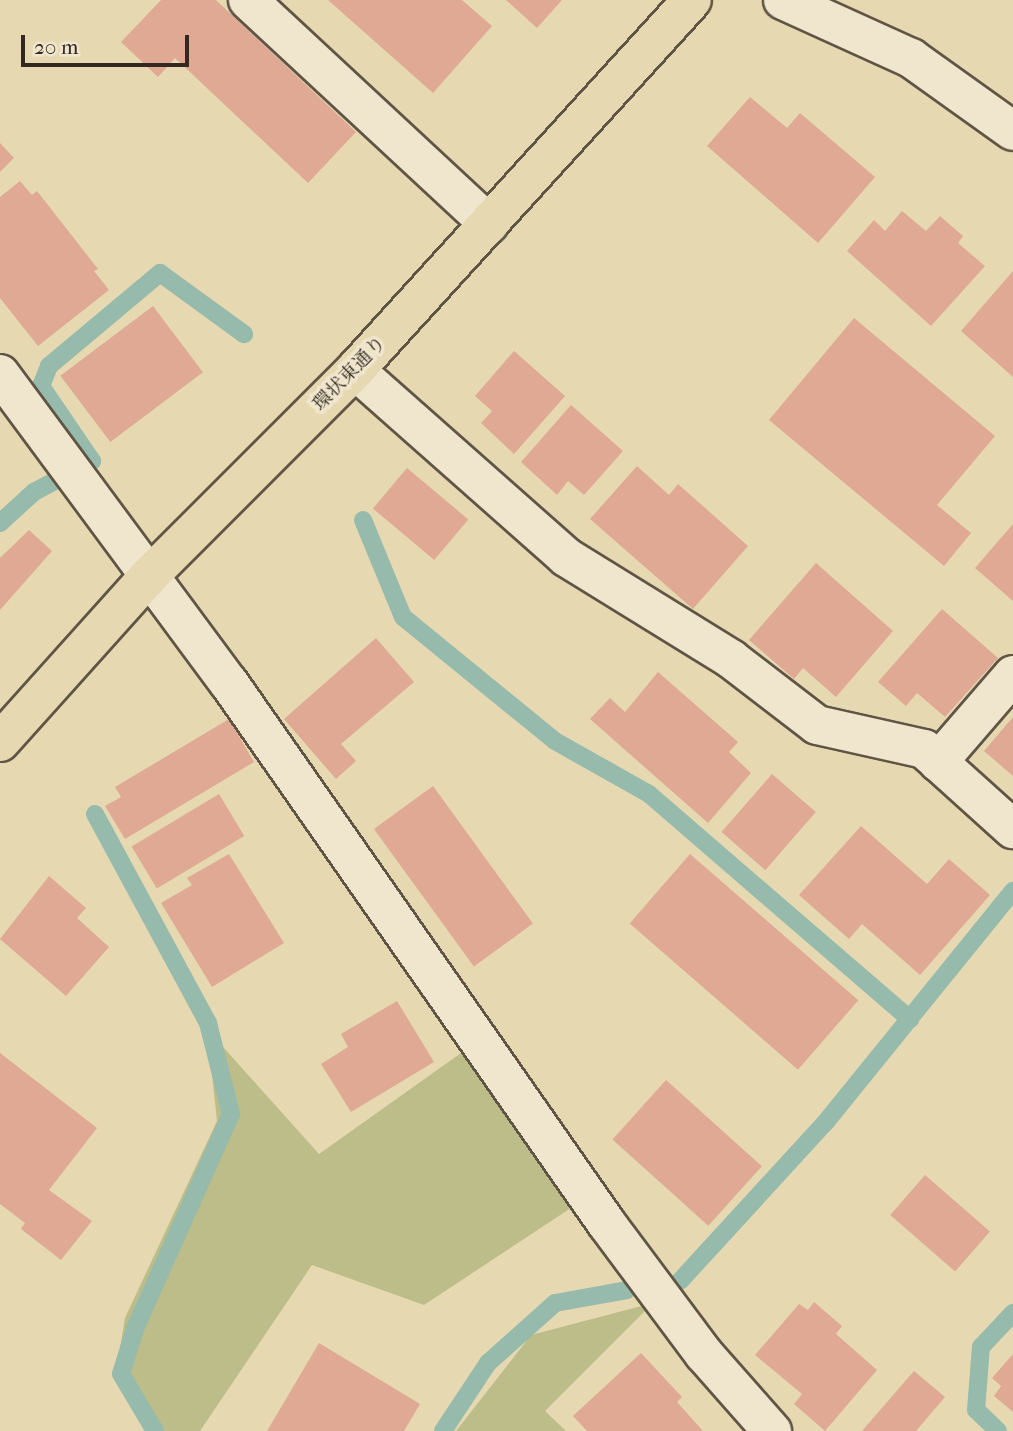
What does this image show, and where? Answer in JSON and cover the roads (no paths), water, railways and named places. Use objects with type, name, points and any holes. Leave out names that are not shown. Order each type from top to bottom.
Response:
[{"type":"main road","name":"環状東通り","points":[[0,742],[147,578],[355,370],[692,0]]},
{"type":"street","points":[[248,0],[489,224]]},
{"type":"street","points":[[783,0],[911,58],[1013,131]]},
{"type":"street","points":[[355,370],[566,557],[731,659],[817,725],[924,749],[1013,829]]},
{"type":"street","points":[[0,374],[147,578],[237,694],[607,1224],[704,1354],[772,1431]]},
{"type":"street","points":[[938,762],[1013,675]]},
{"type":"waterway","points":[[0,523],[34,492],[92,461],[41,386],[49,366],[160,273],[244,334]]},
{"type":"waterway","points":[[363,520],[403,617],[555,741],[649,794],[910,1019]]},
{"type":"waterway","points":[[95,814],[208,1023],[231,1114],[136,1326],[121,1374],[155,1431]]},
{"type":"waterway","points":[[680,1281],[825,1123],[1013,891]]},
{"type":"waterway","points":[[443,1431],[488,1363],[555,1303],[627,1290]]},
{"type":"waterway","points":[[998,1431],[976,1410],[981,1347],[1013,1313]]}]
